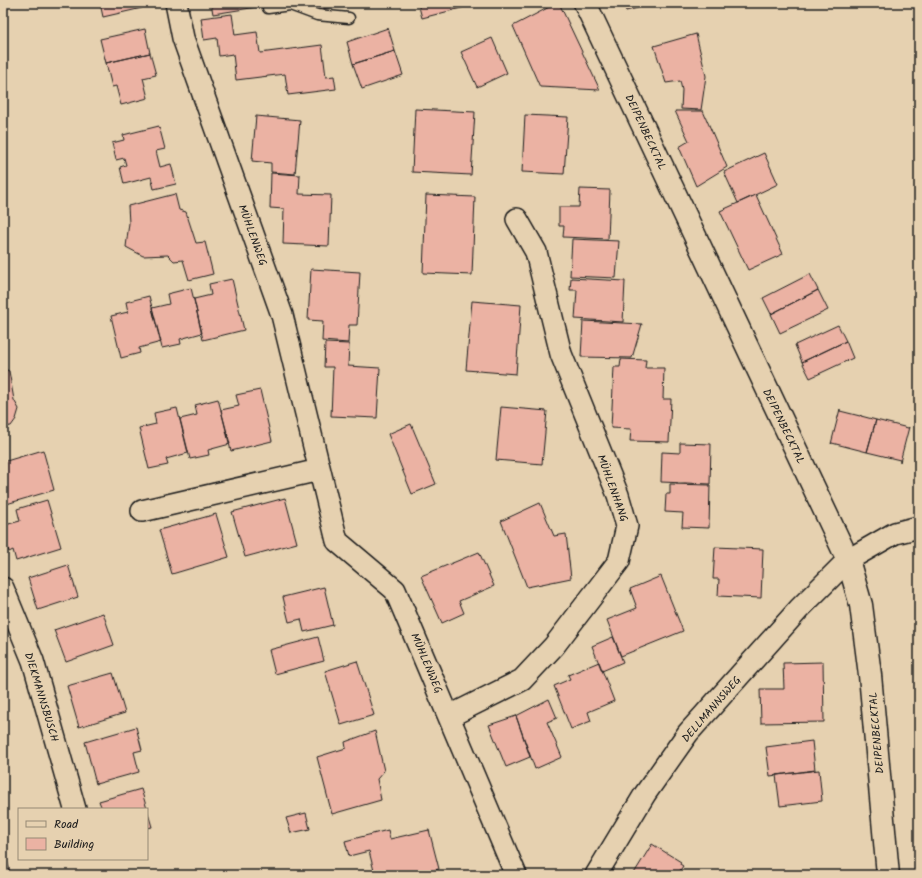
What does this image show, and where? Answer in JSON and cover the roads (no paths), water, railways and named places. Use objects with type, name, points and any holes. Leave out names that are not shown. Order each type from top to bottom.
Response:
[{"type":"main road","name":"DEIPENBECKTAL","points":[[585,3],[848,560],[861,605],[870,675],[888,875]]},
{"type":"street","name":"MÜHLENWEG","points":[[176,3],[183,38],[282,315],[337,541],[395,590],[450,716],[516,875]]},
{"type":"street","name":"MÜHLENHANG","points":[[450,716],[522,680],[554,646],[619,561],[627,526],[618,495],[561,354],[536,252],[518,219]]},
{"type":"street","points":[[142,511],[319,470]]},
{"type":"street","name":"DELLMANNSWEG","points":[[596,875],[645,794],[688,733],[799,609],[848,560],[895,533],[919,527]]},
{"type":"street","name":"DIEKMANNSBUSCH","points":[[3,588],[33,662],[75,808]]},
{"type":"lane","points":[[268,8],[290,4],[317,15],[349,18]]}]
